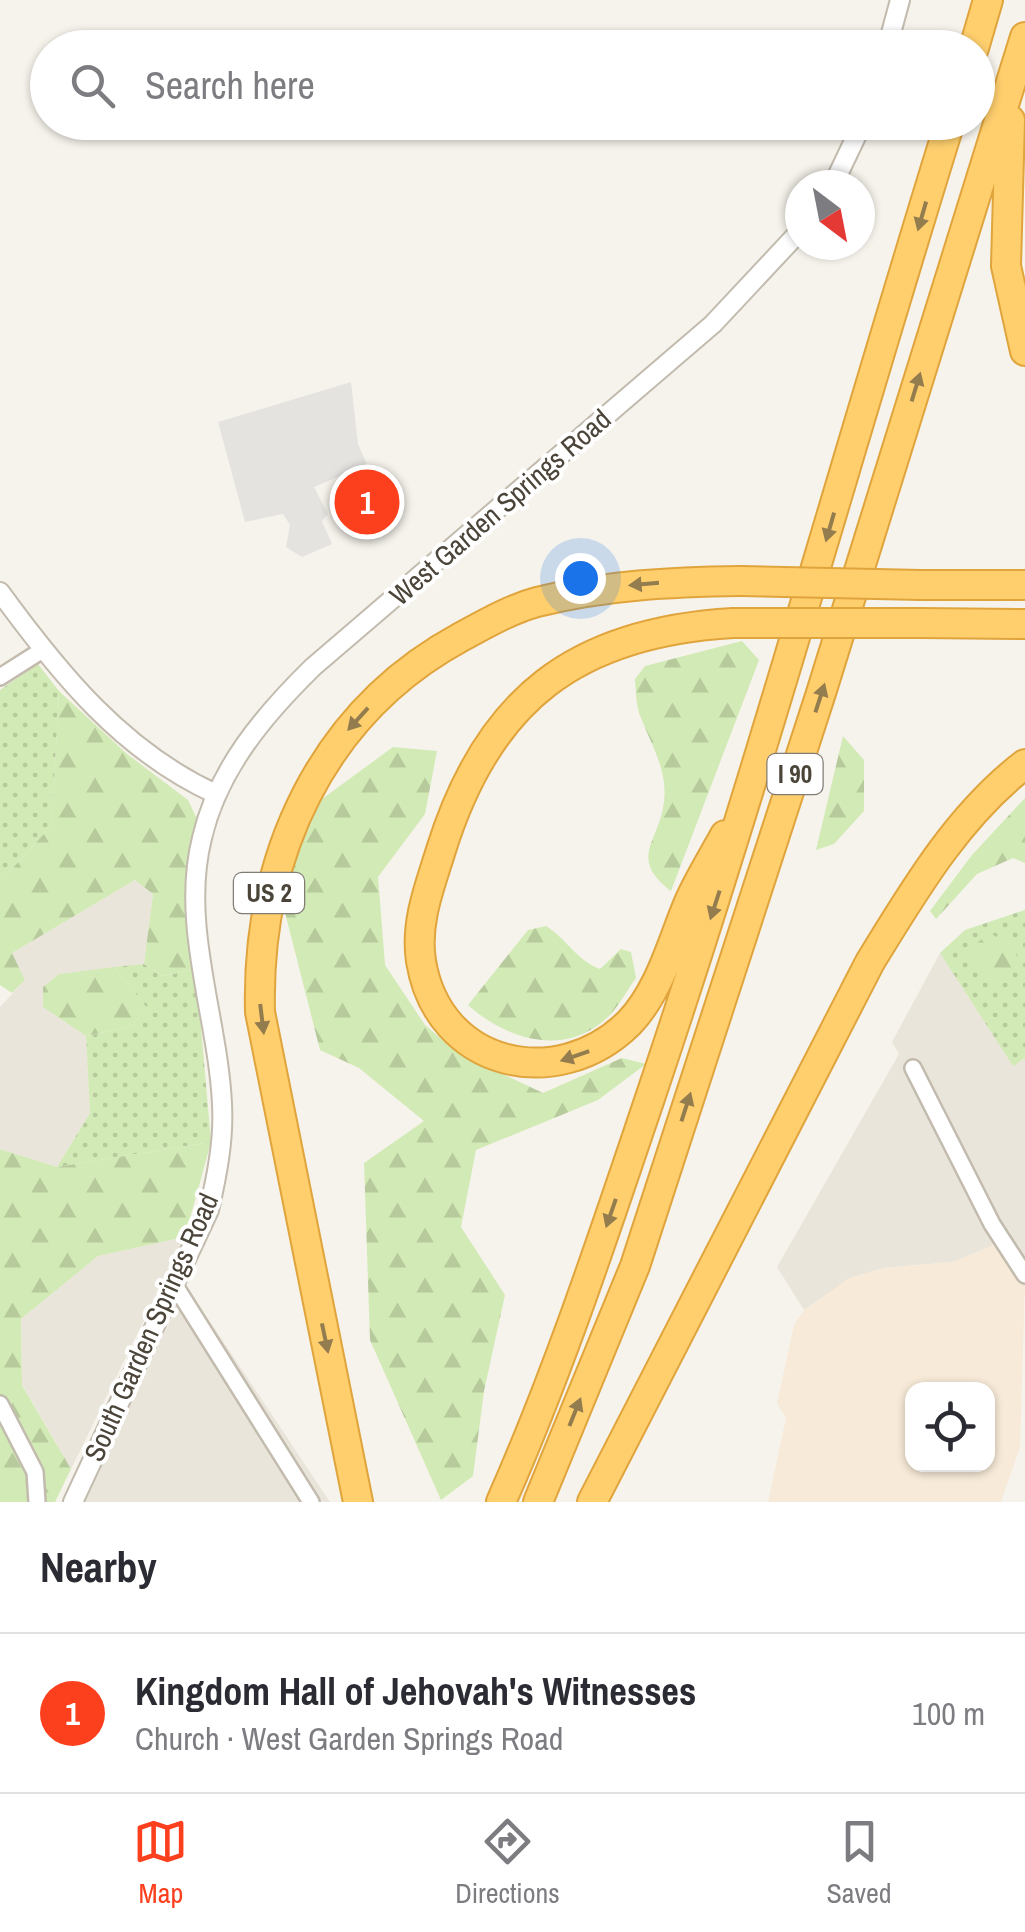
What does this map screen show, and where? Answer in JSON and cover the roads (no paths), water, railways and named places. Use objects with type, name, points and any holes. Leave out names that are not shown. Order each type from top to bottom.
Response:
[{"type":"highway","points":[[979,30],[988,0]]},
{"type":"highway","name":"I 90","points":[[995,133],[1025,37]]},
{"type":"highway","points":[[1011,81],[1005,250],[1012,307],[1025,350]]},
{"type":"highway","name":"I 90","points":[[502,1502],[532,1433],[611,1214],[756,776],[945,140]]},
{"type":"highway","name":"I 90","points":[[538,1502],[641,1247],[822,692],[993,140]]},
{"type":"highway","name":"US 2","points":[[358,1502],[260,1012],[260,934],[282,846],[328,757],[354,721],[436,651],[533,603],[626,586],[742,581],[1025,586]]},
{"type":"highway","points":[[756,776],[691,897],[642,1008],[612,1038],[571,1060],[504,1060],[477,1048],[443,1012],[422,969],[422,920],[445,838],[473,768],[491,738],[522,703],[596,652],[639,634],[732,623],[1025,624]]},
{"type":"highway","points":[[592,1502],[870,962],[919,882],[953,838],[1025,764]]},
{"type":"street","points":[[892,30],[900,0]]},
{"type":"street","points":[[840,170],[854,140]]},
{"type":"street","name":"West Garden Springs Road","points":[[216,794],[258,727],[313,667],[713,324],[785,247]]},
{"type":"street","points":[[0,592],[44,649],[130,742],[171,774],[216,794]]},
{"type":"street","points":[[0,677],[44,649]]},
{"type":"street","name":"South Garden Springs Road","points":[[74,1502],[209,1210],[222,1130],[197,926],[201,840],[216,794]]},
{"type":"street","points":[[913,1068],[992,1224],[1025,1275]]},
{"type":"street","points":[[174,1284],[308,1496]]},
{"type":"street","points":[[0,1404],[35,1472],[37,1502]]},
{"type":"place","name":"Kingdom Hall of Jehovah's Witnesses","points":[[367,502]]}]
